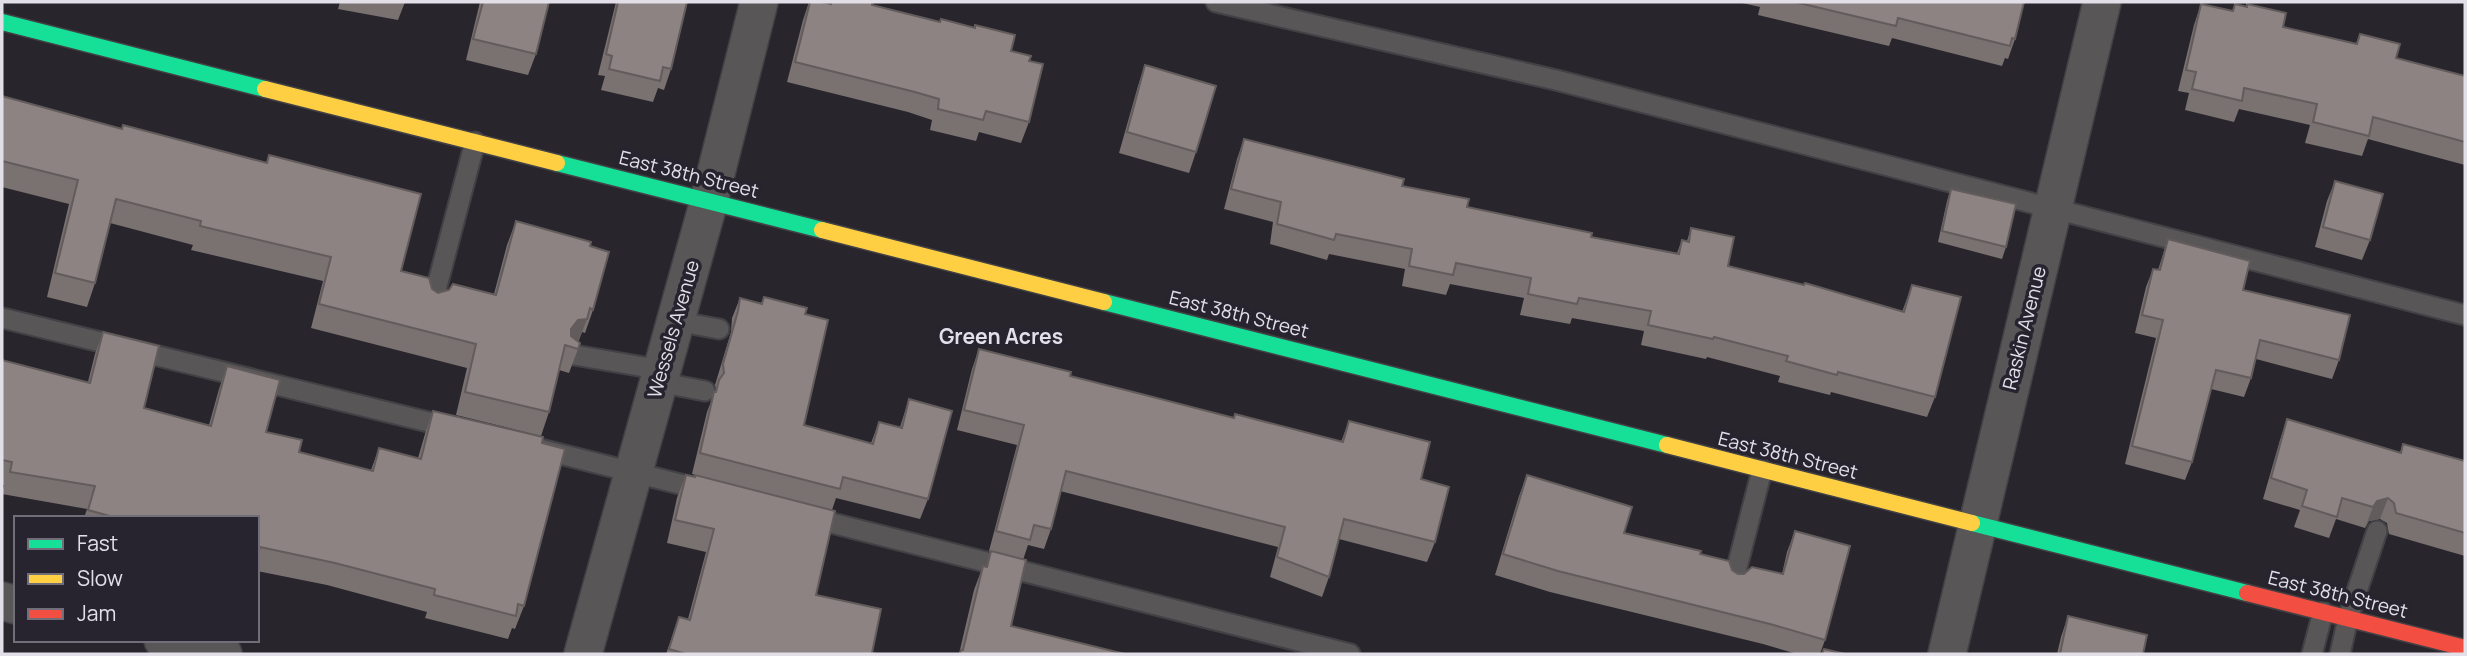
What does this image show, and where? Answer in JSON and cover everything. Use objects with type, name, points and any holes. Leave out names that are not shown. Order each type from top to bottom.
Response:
[{"type":"street","name":"Wessels Avenue","points":[[583,654],[709,201],[759,2]]},
{"type":"street","name":"Raskin Avenue","points":[[1947,654],[2102,2]]},
{"type":"street","name":"East 38th Street","points":[[2,22],[2465,648]]},
{"type":"street","points":[[172,642],[223,654]]},
{"type":"lane","points":[[1216,2],[1556,80],[2465,315]]},
{"type":"lane","points":[[432,305],[475,142]]},
{"type":"lane","points":[[2,318],[472,432]]},
{"type":"lane","points":[[675,321],[719,329]]},
{"type":"lane","points":[[574,355],[660,376],[705,391]]},
{"type":"lane","points":[[526,445],[726,495]]},
{"type":"lane","points":[[1733,583],[1762,470]]},
{"type":"lane","points":[[792,512],[1350,654]]},
{"type":"lane","points":[[2340,654],[2348,618],[2377,531]]},
{"type":"lane","points":[[2312,654],[2323,612]]},
{"type":"building","points":[[483,2],[549,2],[536,54],[473,39]]},
{"type":"building","points":[[618,2],[687,2],[671,69],[663,67],[660,81],[609,69],[612,56],[606,54]]},
{"type":"building","points":[[810,2],[872,2],[872,5],[940,22],[941,19],[1015,35],[1011,51],[1031,56],[1029,61],[1043,64],[1029,122],[986,111],[983,120],[938,109],[939,99],[795,62]]},
{"type":"building","points":[[1795,2],[2024,2],[2015,39],[2012,38],[2010,46],[1898,18],[1896,26]]},
{"type":"building","points":[[2201,4],[2233,11],[2235,4],[2247,7],[2247,4],[2286,13],[2283,27],[2357,44],[2360,34],[2400,44],[2396,58],[2465,76],[2465,142],[2373,117],[2369,136],[2313,122],[2317,104],[2244,88],[2242,101],[2192,89],[2196,72],[2186,70]]},
{"type":"building","points":[[1145,65],[1216,86],[1196,152],[1127,132]]},
{"type":"building","points":[[2,96],[122,129],[123,125],[267,163],[269,155],[421,194],[401,271],[429,278],[432,289],[438,293],[449,290],[453,284],[496,295],[516,221],[591,242],[590,246],[609,252],[593,310],[590,308],[587,319],[578,320],[571,329],[571,336],[580,343],[578,349],[565,345],[549,412],[465,392],[476,344],[319,304],[331,257],[200,226],[201,221],[116,199],[95,283],[55,273],[78,180],[2,161]]},
{"type":"building","points":[[1244,139],[1404,179],[1402,186],[1469,199],[1467,207],[1592,233],[1591,237],[1679,254],[1682,240],[1689,242],[1691,228],[1734,237],[1728,266],[1804,285],[1805,283],[1904,312],[1912,285],[1961,297],[1935,397],[1838,372],[1837,375],[1786,361],[1788,356],[1714,337],[1713,339],[1648,325],[1651,311],[1579,298],[1577,304],[1528,294],[1531,278],[1456,263],[1453,275],[1409,266],[1412,249],[1336,234],[1334,240],[1277,224],[1281,202],[1231,189]]},
{"type":"building","points":[[2335,181],[2383,194],[2370,240],[2323,227]]},
{"type":"building","points":[[1951,189],[2016,204],[2006,247],[1942,231]]},
{"type":"building","points":[[2168,239],[2250,261],[2243,290],[2350,315],[2339,360],[2260,340],[2251,378],[2216,370],[2192,462],[2132,446],[2163,320],[2142,315],[2153,269],[2160,270]]},
{"type":"building","points":[[764,297],[807,308],[805,314],[828,320],[804,425],[873,444],[879,422],[902,428],[909,399],[952,411],[928,499],[843,477],[840,489],[700,453],[714,392],[724,373],[723,364],[740,298],[762,304]]},
{"type":"building","points":[[103,332],[159,346],[144,408],[211,426],[227,366],[280,380],[266,432],[302,440],[299,452],[373,471],[379,448],[421,459],[433,411],[543,437],[542,443],[565,449],[524,606],[518,604],[516,616],[434,595],[435,589],[335,563],[260,547],[259,551],[259,516],[110,516],[88,510],[95,486],[10,472],[12,462],[2,460],[2,360],[90,383]]},
{"type":"building","points":[[979,349],[1071,372],[1070,376],[1234,418],[1235,414],[1343,442],[1349,421],[1430,442],[1421,479],[1449,487],[1435,542],[1344,519],[1329,577],[1277,557],[1285,527],[1066,471],[1051,529],[1034,525],[1030,540],[996,531],[1024,425],[964,410]]},
{"type":"building","points":[[2287,419],[2401,453],[2403,444],[2465,461],[2465,533],[2396,513],[2394,503],[2388,498],[2377,501],[2373,507],[2342,498],[2337,517],[2302,506],[2307,490],[2271,478]]},
{"type":"building","points":[[686,475],[695,475],[835,511],[816,595],[881,609],[872,653],[877,654],[686,654],[669,649],[679,617],[690,620],[714,529],[675,520]]},
{"type":"building","points":[[1527,475],[1632,507],[1624,533],[1701,551],[1700,554],[1729,561],[1732,570],[1738,574],[1744,574],[1752,567],[1783,574],[1795,531],[1850,546],[1825,640],[1558,571],[1503,554]]},
{"type":"building","points":[[991,551],[1026,560],[1011,626],[1125,654],[960,654],[983,566],[987,567]]},
{"type":"building","points":[[2068,616],[2147,635],[2143,654],[2060,654]]},
{"type":"building","points":[[1824,649],[1845,654],[1822,654]]},
{"type":"traffic: fast","points":[[2,22],[265,89]]},
{"type":"traffic: fast","points":[[557,163],[822,230]]},
{"type":"traffic: fast","points":[[1104,302],[1667,445]]},
{"type":"traffic: fast","points":[[1972,523],[2247,593]]},
{"type":"traffic: slow","points":[[265,89],[557,163]]},
{"type":"traffic: slow","points":[[822,230],[1104,302]]},
{"type":"traffic: slow","points":[[1667,445],[1972,523]]},
{"type":"traffic: jam","points":[[2247,593],[2465,648]]},
{"type":"district","name":"Green Acres","points":[[1001,336]]}]
